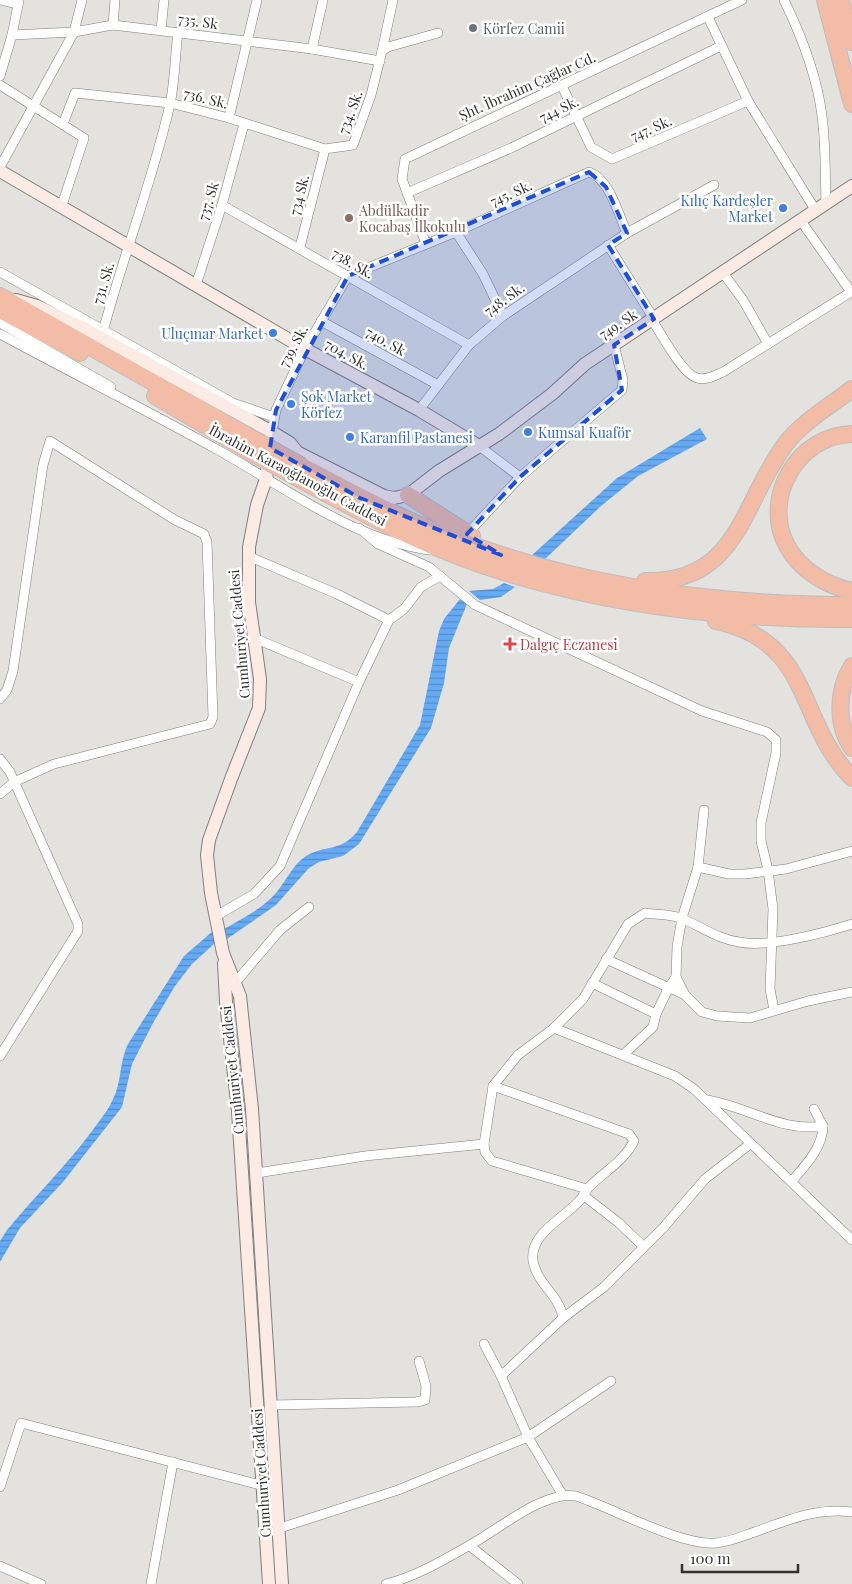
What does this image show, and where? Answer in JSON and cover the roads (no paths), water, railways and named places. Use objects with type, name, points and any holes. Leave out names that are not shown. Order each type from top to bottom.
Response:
[{"type":"highway","points":[[825,0],[852,104]]},
{"type":"highway","points":[[841,0],[852,42]]},
{"type":"highway","name":"İbrahim Karaoğlanoğlu Caddesi","points":[[0,296],[255,447]]},
{"type":"highway","name":"İbrahim Karaoğlanoğlu Caddesi","points":[[0,310],[299,471],[445,535],[501,554],[629,587],[737,601],[792,605],[852,605]]},
{"type":"highway","points":[[577,575],[664,581],[689,576],[708,565],[725,550],[740,528],[774,460],[789,440],[852,389]]},
{"type":"highway","points":[[852,434],[826,439],[809,448],[795,462],[785,478],[779,501],[780,524],[787,546],[802,565],[822,581],[852,591]]},
{"type":"highway","name":"İbrahim Karaoğlanoğlu Caddesi","points":[[299,471],[346,504],[443,550],[490,568],[557,586],[623,600],[733,615],[791,619],[852,619]]},
{"type":"highway","points":[[403,496],[493,547],[501,554]]},
{"type":"highway","points":[[623,600],[726,623],[752,633],[770,644],[785,659],[799,683],[825,742],[837,763],[852,778]]},
{"type":"highway","points":[[852,666],[846,675],[841,696],[841,721],[852,748]]},
{"type":"street","points":[[0,0],[18,2],[12,35],[0,76]]},
{"type":"street","points":[[0,169],[74,32],[82,0]]},
{"type":"street","points":[[113,25],[115,0]]},
{"type":"street","points":[[161,30],[164,0]]},
{"type":"street","points":[[229,118],[257,0]]},
{"type":"street","points":[[312,49],[323,0]]},
{"type":"street","points":[[380,61],[393,0]]},
{"type":"street","name":"Şht. İbrahim Çağlar Cd.","points":[[426,244],[402,179],[405,159],[742,0]]},
{"type":"street","points":[[784,0],[800,33],[813,71],[822,116],[821,207]]},
{"type":"street","points":[[708,17],[720,46],[747,98],[821,207]]},
{"type":"street","name":"735. Sk","points":[[12,35],[74,32],[113,25],[178,32],[248,43],[312,49],[380,61]]},
{"type":"street","name":"731. Sk.","points":[[104,328],[117,281],[130,247],[170,103],[178,32]]},
{"type":"street","points":[[382,51],[388,47],[438,33]]},
{"type":"street","name":"744 Sk.","points":[[407,193],[511,148],[720,46]]},
{"type":"street","name":"734. Sk.","points":[[325,149],[353,145],[361,128],[380,61]]},
{"type":"street","points":[[0,84],[84,138],[61,208]]},
{"type":"street","points":[[562,86],[577,116]]},
{"type":"street","name":"736. Sk.","points":[[62,124],[75,93],[170,103],[229,118],[325,149]]},
{"type":"street","name":"747. Sk.","points":[[577,116],[591,146],[612,159],[747,98]]},
{"type":"street","name":"737. Sk","points":[[196,285],[222,204],[244,124]]},
{"type":"street","name":"734 Sk.","points":[[300,248],[325,149]]},
{"type":"street","name":"704. Sk.","points":[[0,169],[61,208],[305,349],[419,410],[479,446],[520,477]]},
{"type":"street","name":"745. Sk.","points":[[348,276],[456,232],[589,172],[596,174],[606,187],[627,232]]},
{"type":"street","name":"748. Sk.","points":[[419,410],[469,345],[503,316],[627,232],[714,184]]},
{"type":"street","name":"749. Sk","points":[[403,496],[479,446],[552,394],[585,364],[852,186]]},
{"type":"street","name":"738. Sk.","points":[[222,204],[469,345]]},
{"type":"street","points":[[608,245],[685,369],[697,378],[710,378],[723,372],[851,292],[800,221]]},
{"type":"street","points":[[456,232],[483,274],[503,316]]},
{"type":"street","points":[[0,272],[104,328],[233,402],[274,417]]},
{"type":"street","points":[[723,273],[743,300],[768,344]]},
{"type":"street","name":"739. Sk.","points":[[272,432],[274,417],[305,349],[348,276]]},
{"type":"street","points":[[0,296],[37,306],[87,330],[290,443],[299,444],[377,485],[403,496]]},
{"type":"street","name":"740. Sk","points":[[321,321],[438,385]]},
{"type":"street","points":[[0,323],[15,337]]},
{"type":"street","points":[[0,334],[15,337],[100,380],[133,403],[266,479],[359,528],[412,548],[443,550]]},
{"type":"street","points":[[468,534],[520,477],[622,390],[623,380],[614,345]]},
{"type":"street","name":"Cumhuriyet Caddesi","points":[[272,432],[266,479],[252,526],[248,556],[249,602],[260,679],[259,708],[231,779],[208,847],[207,863],[223,953],[235,983],[243,1018],[257,1173],[282,1584]]},
{"type":"street","points":[[0,698],[7,690],[13,671],[43,465],[50,441],[175,520],[204,534],[207,542],[213,717],[210,724],[54,764],[14,782],[0,794]]},
{"type":"street","points":[[359,528],[370,540],[429,567],[475,605],[702,711],[767,732],[776,740],[776,753],[761,823],[761,841],[768,870],[773,942],[770,989],[774,1010]]},
{"type":"street","points":[[248,556],[337,594],[389,620]]},
{"type":"street","points":[[216,916],[254,894],[280,866],[359,682],[389,620],[404,609],[421,587],[440,576]]},
{"type":"street","points":[[254,638],[359,682]]},
{"type":"street","points":[[0,759],[14,782],[78,924],[78,931],[0,1056]]},
{"type":"street","points":[[704,810],[698,868],[682,918],[676,977],[685,995],[702,1012],[717,1016],[750,1018],[774,1010],[852,992]]},
{"type":"street","points":[[698,868],[729,874],[768,870],[810,864],[852,851]]},
{"type":"street","points":[[235,983],[280,930],[309,907]]},
{"type":"street","points":[[643,1246],[585,1192],[492,1161],[485,1152],[484,1144],[492,1086],[518,1055],[554,1028],[583,999],[628,924],[645,913],[682,918],[709,933],[740,943],[773,942],[852,924]]},
{"type":"street","points":[[223,953],[226,1002],[238,1111],[269,1584]]},
{"type":"street","points":[[606,959],[685,995]]},
{"type":"street","points":[[623,1055],[653,1027],[656,1014],[668,987],[676,977]]},
{"type":"street","points":[[592,983],[656,1014]]},
{"type":"street","points":[[554,1028],[675,1076],[707,1100],[750,1144],[792,1181],[852,1240]]},
{"type":"street","points":[[492,1086],[629,1134],[634,1141],[626,1155],[585,1192],[540,1238],[533,1250],[537,1274],[558,1304],[563,1318]]},
{"type":"street","points":[[707,1100],[721,1102],[796,1127],[823,1126]]},
{"type":"street","points":[[792,1181],[814,1153],[823,1135],[823,1126],[814,1109]]},
{"type":"street","points":[[257,1173],[365,1156],[484,1144]]},
{"type":"street","points":[[502,1376],[563,1318],[604,1287],[663,1228],[699,1186],[750,1144]]},
{"type":"street","points":[[484,1344],[502,1376],[528,1437],[562,1494]]},
{"type":"street","points":[[272,1405],[416,1402],[425,1400],[426,1386],[419,1361]]},
{"type":"street","points":[[280,1528],[398,1490],[528,1437],[611,1381]]},
{"type":"street","points":[[0,1487],[21,1423],[264,1486]]},
{"type":"street","points":[[151,1584],[173,1462]]},
{"type":"street","points":[[386,1584],[405,1582],[470,1546],[546,1500],[562,1494],[583,1498],[686,1540],[707,1544],[727,1542],[801,1514],[829,1511],[852,1512]]},
{"type":"street","points":[[470,1546],[518,1584]]},
{"type":"street","points":[[0,1566],[41,1584]]},
{"type":"water","points":[[700,428],[707,439],[638,476],[601,506],[544,560],[531,556],[617,478]]},
{"type":"water","points":[[504,583],[515,587],[501,597],[480,600],[469,591],[493,589]]},
{"type":"water","points":[[460,599],[467,604],[449,648],[444,683],[431,728],[359,844],[343,856],[319,862],[309,868],[276,905],[227,939],[224,929],[270,899],[301,860],[313,852],[344,843],[357,832],[420,725],[439,631],[444,619]]},
{"type":"water","points":[[213,931],[215,943],[192,964],[175,986],[153,1023],[132,1064],[122,1107],[63,1182],[20,1228],[0,1262],[0,1241],[7,1230],[72,1156],[106,1112],[116,1092],[128,1044],[184,956]]},
{"type":"place","name":"Körfez Camii","points":[[473,28]]},
{"type":"place","name":"Kılıç Kardeşler Market","points":[[783,208]]},
{"type":"place","name":"Abdülkadir Kocabaş İlkokulu","points":[[349,218]]},
{"type":"place","name":"Uluçınar Market","points":[[273,333]]},
{"type":"place","name":"Şok Market Körfez","points":[[291,404]]},
{"type":"place","name":"Kumsal Kuaför","points":[[528,432]]},
{"type":"place","name":"Karanfil Pastanesi","points":[[350,437]]},
{"type":"place","name":"Dalgıç Eczanesi","points":[[510,644]]}]
